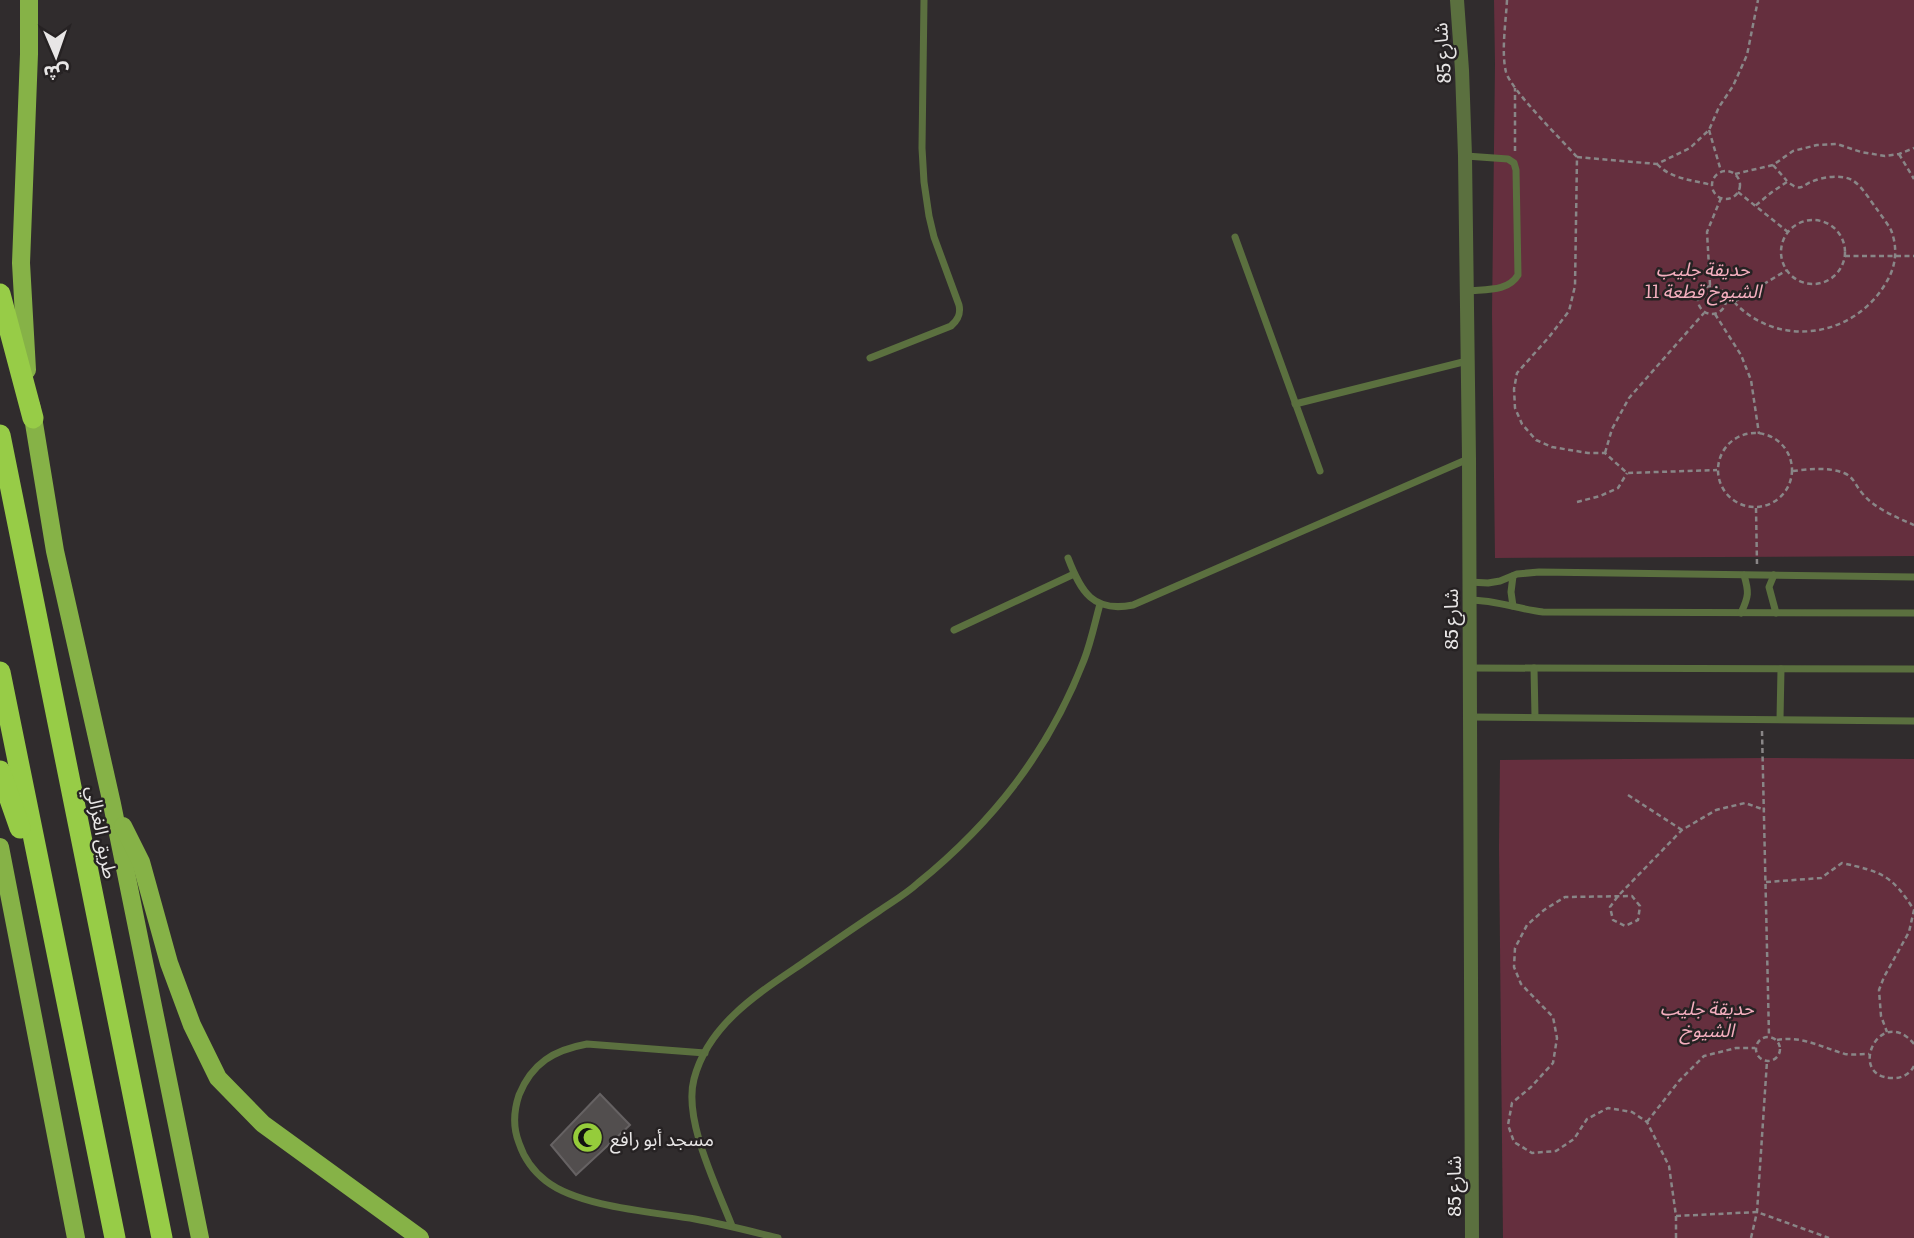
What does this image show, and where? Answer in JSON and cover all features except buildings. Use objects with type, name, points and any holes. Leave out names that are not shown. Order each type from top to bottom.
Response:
[{"type":"highway","points":[[0,294],[33,418]]},
{"type":"highway","name":"طريق الغزالي","points":[[0,435],[162,1238]]},
{"type":"highway","points":[[0,672],[115,1238]]},
{"type":"highway","points":[[0,771],[45,899]]},
{"type":"main road","points":[[29,0],[21,263],[25,346],[33,418],[55,551],[112,804],[200,1238]]},
{"type":"main road","points":[[112,804],[141,862],[169,963],[192,1025],[218,1078],[263,1124],[420,1238]]},
{"type":"main road","points":[[0,847],[76,1238]]},
{"type":"street","name":"شارع 85","points":[[1457,0],[1465,156],[1469,458],[1472,1238]]},
{"type":"lane","points":[[870,358],[951,326],[960,314],[931,226],[924,182],[924,0]]},
{"type":"lane","points":[[1465,156],[1508,159],[1514,163],[1518,275],[1508,287],[1466,291]]},
{"type":"lane","points":[[1236,237],[1320,471]]},
{"type":"lane","points":[[1295,404],[1467,361]]},
{"type":"lane","points":[[1068,558],[1081,588],[1089,597],[1100,604],[1122,607],[1133,605],[1469,458]]},
{"type":"lane","points":[[1469,582],[1488,583],[1517,574],[1539,572],[1914,577]]},
{"type":"lane","points":[[954,631],[1074,574]]},
{"type":"lane","points":[[1741,613],[1749,591],[1744,575]]},
{"type":"lane","points":[[1774,575],[1769,587],[1776,613]]},
{"type":"lane","points":[[1513,576],[1513,606]]},
{"type":"lane","points":[[1469,600],[1488,600],[1543,612],[1914,613]]},
{"type":"lane","points":[[732,1226],[700,1142],[692,1112],[693,1081],[705,1053],[725,1023],[751,998],[916,886],[960,848],[1000,805],[1035,759],[1063,710],[1085,658],[1100,604]]},
{"type":"lane","points":[[1469,668],[1914,669]]},
{"type":"lane","points":[[1534,668],[1535,717]]},
{"type":"lane","points":[[1780,719],[1781,669]]},
{"type":"lane","points":[[1469,716],[1914,721]]},
{"type":"lane","points":[[705,1053],[587,1044],[569,1047],[551,1055],[525,1082],[517,1100],[517,1137],[523,1155],[534,1171],[548,1183],[570,1194],[613,1206],[732,1226],[778,1238]]},
{"type":"path","points":[[1507,0],[1504,51],[1506,73],[1515,88],[1577,157],[1575,286],[1569,311],[1517,373],[1515,408],[1522,424],[1536,440],[1552,447],[1605,453],[1627,473],[1717,470]]},
{"type":"path","points":[[1577,157],[1657,164],[1690,148],[1709,130],[1719,107],[1733,86],[1747,55],[1758,0]]},
{"type":"path","points":[[1515,88],[1515,135]]},
{"type":"path","points":[[1709,130],[1722,172]]},
{"type":"path","points":[[1735,174],[1773,165],[1793,151],[1817,145],[1837,144],[1885,156],[1914,148]]},
{"type":"path","points":[[1899,154],[1914,179]]},
{"type":"path","points":[[1657,164],[1665,172],[1712,185]]},
{"type":"path","points":[[1734,302],[1743,312],[1770,326],[1799,332],[1829,329],[1857,316],[1879,296],[1894,270],[1894,243],[1890,229],[1854,180],[1839,176],[1796,187],[1773,165]]},
{"type":"path","points":[[1722,172],[1735,174],[1740,183],[1738,192],[1731,199],[1721,198],[1714,193],[1712,185],[1715,177],[1722,172]]},
{"type":"path","points":[[1755,206],[1787,181]]},
{"type":"path","points":[[1738,192],[1788,233]]},
{"type":"path","points":[[1710,285],[1707,232],[1721,198]]},
{"type":"path","points":[[1815,219],[1834,227],[1846,244],[1845,256],[1844,264],[1832,280],[1812,286],[1793,278],[1787,270],[1782,261],[1782,241],[1795,225],[1815,219]]},
{"type":"path","points":[[1845,256],[1914,256]]},
{"type":"path","points":[[1727,301],[1734,302],[1787,270]]},
{"type":"path","points":[[1710,285],[1719,287],[1725,293],[1727,301],[1725,307],[1715,314],[1704,313],[1699,307],[1698,293],[1710,285]]},
{"type":"path","points":[[1605,453],[1612,429],[1629,398],[1704,313]]},
{"type":"path","points":[[1715,314],[1741,355],[1751,380],[1759,434]]},
{"type":"path","points":[[1744,434],[1759,434],[1768,434],[1787,449],[1794,471],[1786,493],[1766,507],[1743,507],[1724,492],[1717,470],[1724,448],[1744,434]]},
{"type":"path","points":[[1794,471],[1811,469],[1842,472],[1854,479],[1862,493],[1887,513],[1914,525]]},
{"type":"path","points":[[1577,502],[1618,488],[1627,473]]},
{"type":"path","points":[[1756,507],[1757,575]]},
{"type":"path","points":[[1762,719],[1769,1036]]},
{"type":"path","points":[[1628,795],[1682,830]]},
{"type":"path","points":[[1676,1238],[1670,1167],[1647,1122],[1632,1112],[1608,1108],[1587,1119],[1574,1139],[1556,1152],[1532,1153],[1514,1142],[1508,1125],[1512,1103],[1553,1063],[1557,1038],[1553,1017],[1521,984],[1514,967],[1515,948],[1528,925],[1544,910],[1565,897],[1618,896],[1632,896],[1640,906],[1638,920],[1625,926],[1613,920],[1610,907],[1618,896],[1682,830],[1716,810],[1745,803],[1765,810]]},
{"type":"path","points":[[1766,882],[1821,878],[1842,863],[1874,870],[1899,888],[1914,910],[1909,932],[1879,990],[1881,1016],[1886,1032]]},
{"type":"path","points":[[1914,1044],[1902,1033],[1886,1032],[1874,1040],[1868,1054],[1873,1069],[1885,1078],[1900,1079],[1914,1066]]},
{"type":"path","points":[[1777,1040],[1781,1050],[1776,1058],[1767,1061],[1758,1057],[1755,1048],[1759,1039],[1769,1036],[1777,1040],[1788,1038],[1848,1055],[1868,1054]]},
{"type":"path","points":[[1647,1122],[1679,1081],[1704,1056],[1736,1048],[1755,1048]]},
{"type":"path","points":[[1751,1238],[1757,1212],[1767,1061]]},
{"type":"path","points":[[1676,1216],[1757,1212],[1829,1238]]},
{"type":"green space","name":"حديقة جليب الشيوخ قطعة 11","points":[[1494,0],[1914,0],[1914,556],[1495,558],[1492,314]]},
{"type":"green space","name":"حديقة جليب الشيوخ","points":[[1914,759],[1914,1238],[1503,1238],[1500,760]]},
{"type":"place","name":"مسجد أبو رافع","points":[[587,1138]]}]
